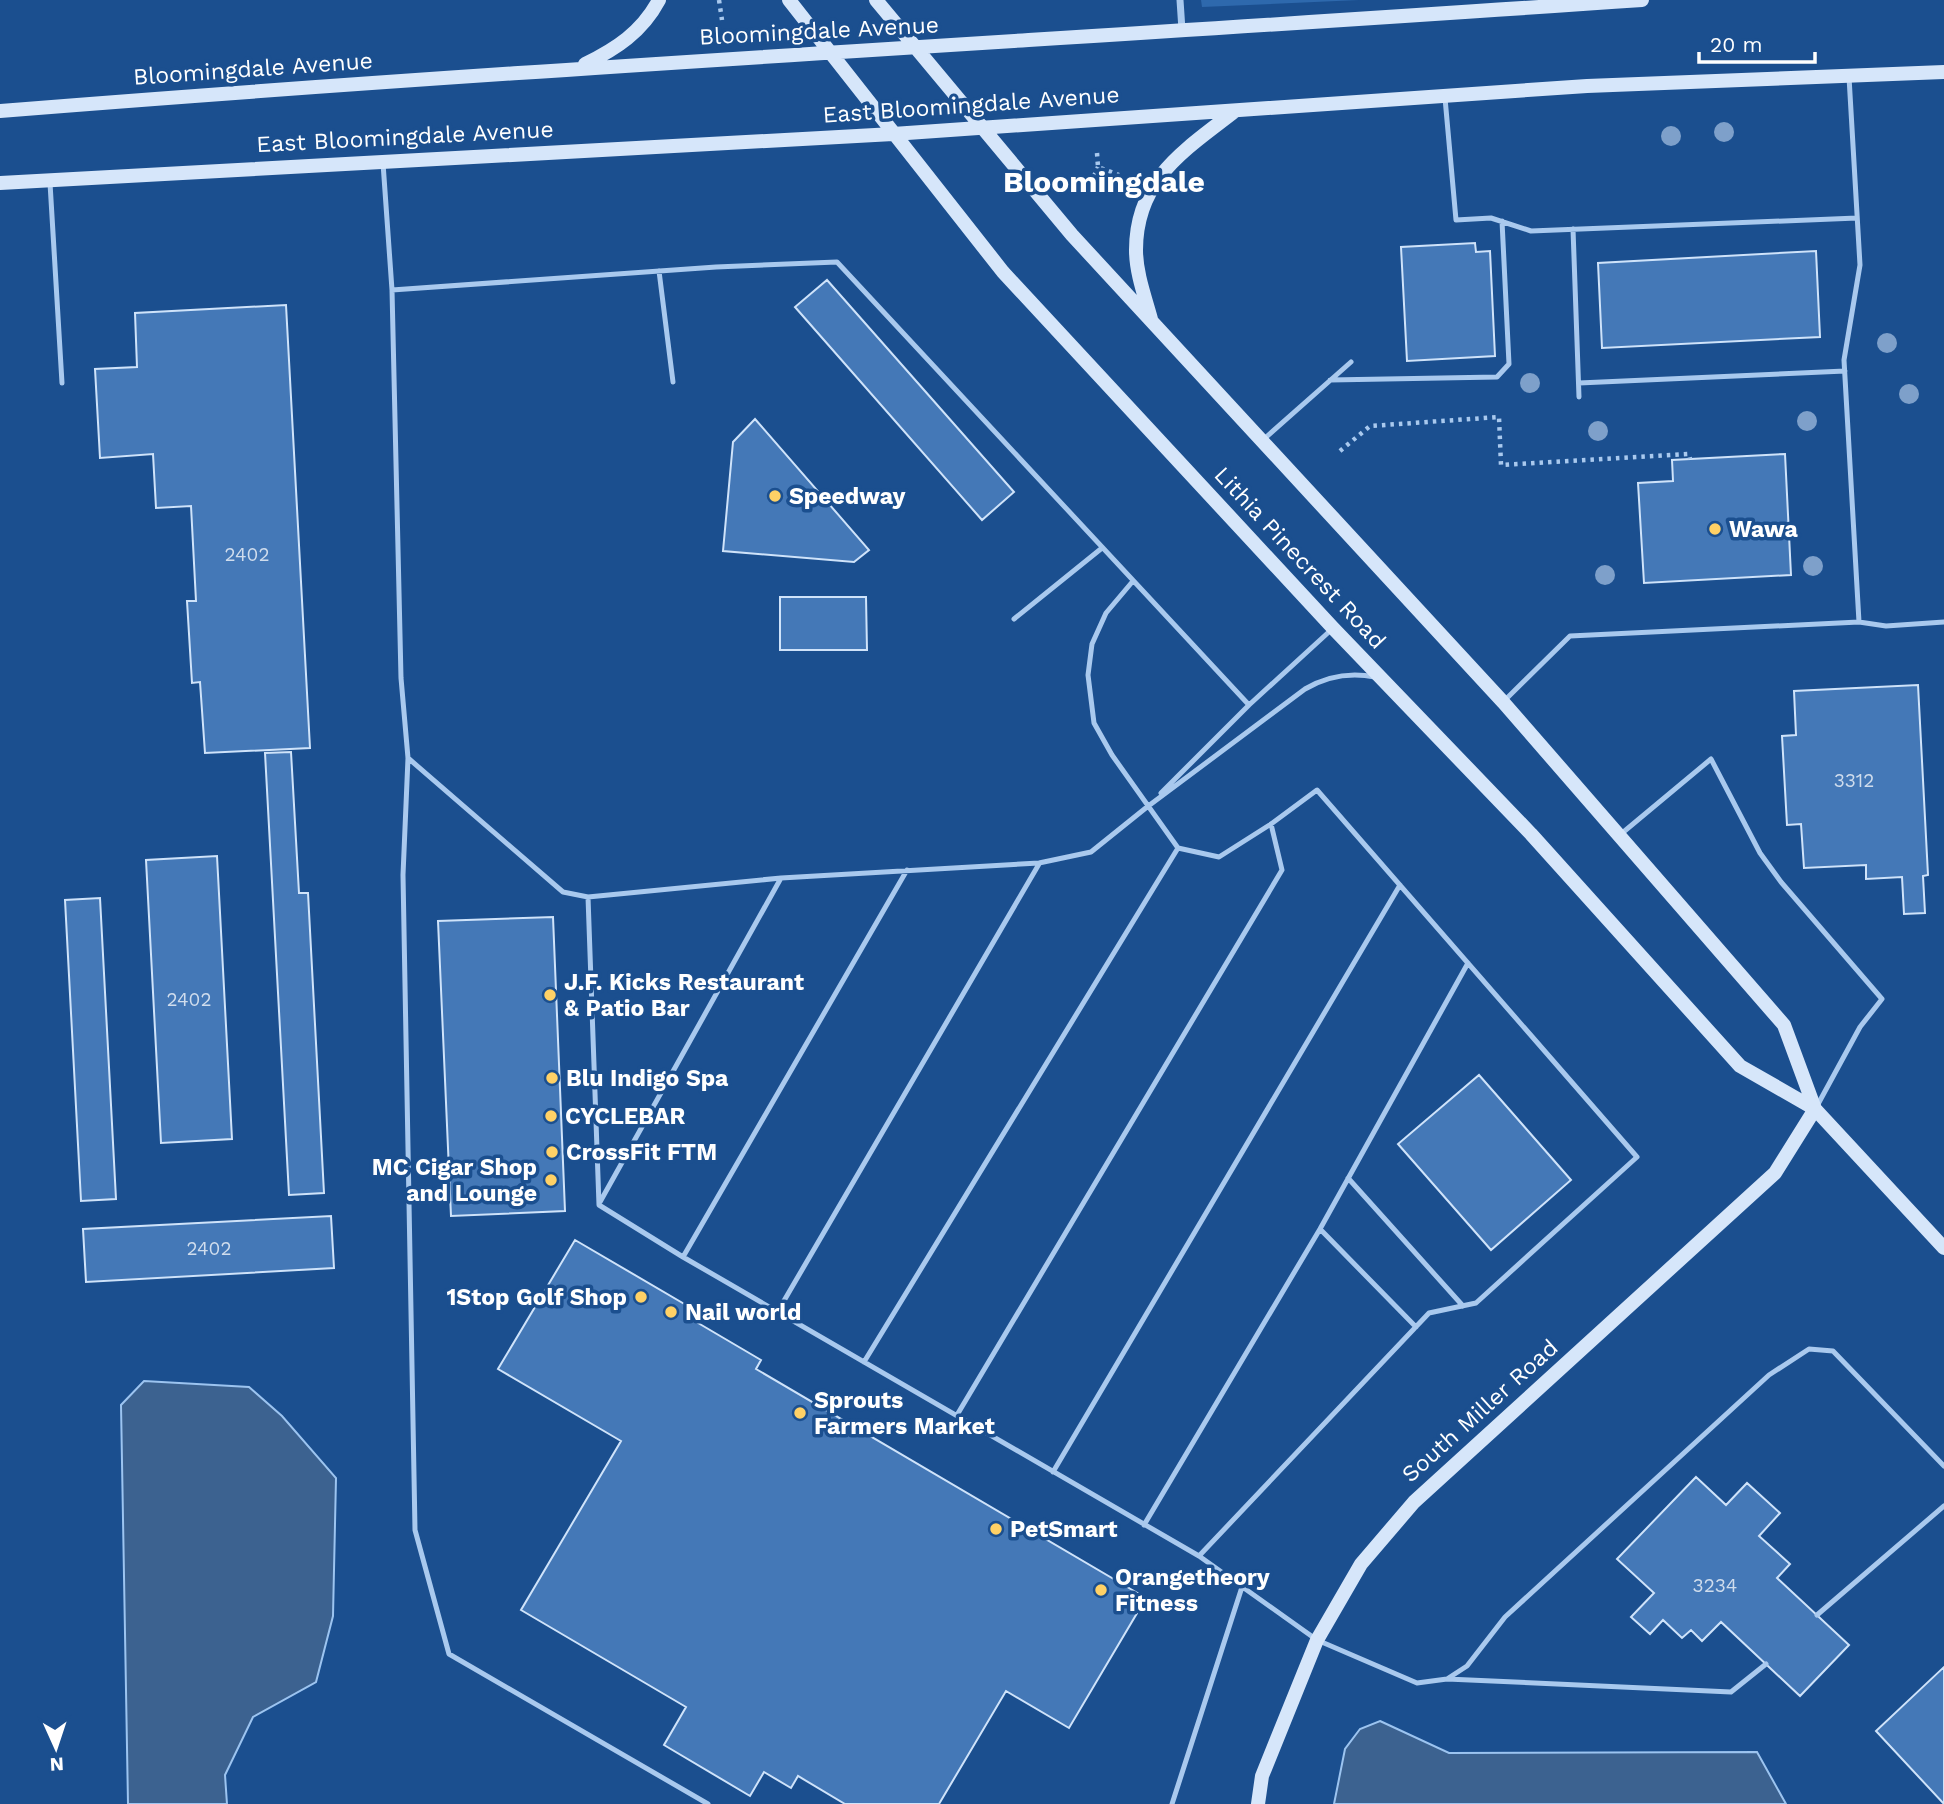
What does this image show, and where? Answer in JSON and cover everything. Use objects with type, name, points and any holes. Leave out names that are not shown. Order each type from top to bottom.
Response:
[{"type":"main road","points":[[576,68],[611,51],[634,34],[659,0]]},
{"type":"main road","name":"Lithia Pinecrest Road","points":[[789,0],[1003,272],[1333,628],[1531,834],[1740,1066],[1815,1109],[1944,1248]]},
{"type":"main road","name":"Lithia Pinecrest Road","points":[[876,0],[1072,235],[1503,702],[1784,1026],[1815,1109]]},
{"type":"main road","name":"Bloomingdale Avenue","points":[[0,111],[576,68],[915,49],[1642,0]]},
{"type":"main road","name":"East Bloomingdale Avenue","points":[[0,183],[893,134],[1445,95],[1703,80],[1944,72]]},
{"type":"main road","points":[[1151,320],[1136,251],[1139,220],[1152,185],[1179,156],[1236,111]]},
{"type":"main road","name":"South Miller Road","points":[[1258,1804],[1262,1776],[1317,1640],[1361,1564],[1414,1502],[1775,1173],[1815,1109]]},
{"type":"street","points":[[1180,0],[1182,30]]},
{"type":"lane","points":[[1849,77],[1860,265],[1844,360],[1859,622]]},
{"type":"lane","points":[[1445,95],[1456,220],[1491,218],[1531,231],[1857,218]]},
{"type":"lane","points":[[383,161],[391,290],[401,678],[408,758],[403,875],[415,1530],[449,1654],[708,1804]]},
{"type":"lane","points":[[50,180],[62,383]]},
{"type":"lane","points":[[1329,380],[1497,377],[1509,364],[1502,221]]},
{"type":"lane","points":[[1573,229],[1579,397]]},
{"type":"lane","points":[[391,290],[659,271],[837,262],[1249,705]]},
{"type":"lane","points":[[659,271],[673,382]]},
{"type":"lane","points":[[1262,441],[1351,362]]},
{"type":"lane","points":[[1579,383],[1845,371]]},
{"type":"lane","points":[[1014,619],[1102,548]]},
{"type":"lane","points":[[1133,581],[1106,613],[1092,644],[1088,675],[1094,723],[1112,755],[1178,848],[1219,857],[1271,824],[1317,789],[1637,1157],[1476,1303],[1429,1313],[1199,1556]]},
{"type":"lane","points":[[1503,702],[1570,636],[1859,622],[1886,626],[1944,622]]},
{"type":"lane","points":[[1147,807],[1249,705],[1333,628]]},
{"type":"lane","points":[[408,758],[563,892],[588,897],[781,878],[1039,863],[1091,852],[1147,807],[1319,681],[1361,674],[1381,678]]},
{"type":"lane","points":[[1619,836],[1711,759],[1760,853],[1781,882],[1882,999],[1860,1027],[1815,1109]]},
{"type":"lane","points":[[957,1415],[1282,870],[1271,824]]},
{"type":"lane","points":[[864,1362],[1178,848]]},
{"type":"lane","points":[[778,1311],[1039,863]]},
{"type":"lane","points":[[683,1257],[907,870]]},
{"type":"lane","points":[[599,1205],[781,878]]},
{"type":"lane","points":[[1053,1472],[1400,885]]},
{"type":"lane","points":[[588,897],[599,1205]]},
{"type":"lane","points":[[1144,1525],[1320,1229],[1468,963]]},
{"type":"lane","points":[[1348,1178],[1463,1306]]},
{"type":"lane","points":[[599,1205],[683,1257],[1199,1556],[1317,1640],[1417,1683],[1447,1679],[1731,1692],[1766,1664]]},
{"type":"lane","points":[[1320,1229],[1416,1327]]},
{"type":"lane","points":[[1447,1679],[1467,1666],[1505,1617],[1769,1375],[1809,1349],[1833,1351],[1944,1466]]},
{"type":"lane","points":[[1817,1615],[1944,1506]]},
{"type":"lane","points":[[1172,1804],[1242,1587]]},
{"type":"path","points":[[718,0],[722,20]]},
{"type":"path","points":[[1087,192],[1098,167],[1097,153]]},
{"type":"path","points":[[1098,167],[1119,176]]},
{"type":"path","points":[[1340,451],[1370,426],[1499,416],[1501,465],[1689,454],[1690,459]]},
{"type":"shaded area","points":[[1201,0],[1359,0],[1202,7]]},
{"type":"shaded area","points":[[144,1381],[249,1387],[282,1416],[336,1478],[333,1616],[316,1682],[253,1717],[225,1775],[227,1804],[128,1804],[121,1405]]},
{"type":"shaded area","points":[[1380,1721],[1449,1753],[1757,1752],[1786,1804],[1334,1804],[1345,1749],[1360,1729]]},
{"type":"building","points":[[1475,243],[1476,252],[1490,251],[1495,356],[1407,361],[1401,247]]},
{"type":"building","points":[[1816,251],[1820,337],[1602,348],[1598,263]]},
{"type":"building","name":"Speedway","points":[[827,280],[1014,492],[982,520],[795,307]]},
{"type":"building","points":[[286,305],[310,748],[205,753],[200,682],[192,683],[187,601],[196,601],[191,506],[156,508],[153,454],[100,458],[95,369],[137,367],[135,313]]},
{"type":"building","name":"Speedway","points":[[755,419],[869,550],[854,562],[723,551],[733,442]]},
{"type":"building","name":"Wawa","points":[[1785,454],[1791,575],[1644,583],[1638,483],[1673,481],[1672,460]]},
{"type":"building","points":[[780,597],[866,597],[867,650],[780,650]]},
{"type":"building","points":[[1918,685],[1928,875],[1923,876],[1925,913],[1904,914],[1902,877],[1866,879],[1866,865],[1804,868],[1801,824],[1787,825],[1782,736],[1796,735],[1794,691]]},
{"type":"building","points":[[291,752],[299,893],[308,893],[324,1193],[289,1195],[265,753]]},
{"type":"building","points":[[217,856],[232,1139],[161,1143],[146,860]]},
{"type":"building","points":[[100,898],[116,1199],[81,1201],[65,900]]},
{"type":"building","points":[[553,917],[565,1211],[451,1216],[438,921]]},
{"type":"building","points":[[1479,1075],[1571,1180],[1491,1250],[1398,1144]]},
{"type":"building","points":[[331,1216],[334,1268],[86,1282],[83,1229]]},
{"type":"building","points":[[575,1240],[698,1312],[693,1320],[761,1360],[756,1369],[1146,1598],[1069,1728],[1006,1691],[939,1804],[845,1804],[798,1776],[791,1788],[764,1772],[750,1796],[664,1745],[686,1707],[521,1610],[621,1441],[498,1369]]},
{"type":"building","points":[[1696,1477],[1726,1505],[1747,1483],[1780,1513],[1759,1536],[1790,1564],[1777,1578],[1849,1645],[1800,1696],[1721,1622],[1702,1641],[1691,1630],[1682,1638],[1663,1620],[1650,1634],[1631,1617],[1654,1593],[1617,1559]]},
{"type":"building","points":[[1944,1667],[1944,1804],[1876,1731]]},
{"type":"place","name":"Speedway","points":[[775,496]]},
{"type":"place","name":"Wawa","points":[[1715,529]]},
{"type":"place","name":"J.F. Kicks Restaurant & Patio Bar","points":[[550,995]]},
{"type":"place","name":"Blu Indigo Spa","points":[[552,1078]]},
{"type":"place","name":"CYCLEBAR","points":[[551,1116]]},
{"type":"place","name":"CrossFit FTM","points":[[552,1152]]},
{"type":"place","name":"MC Cigar Shop and Lounge","points":[[551,1180]]},
{"type":"place","name":"1Stop Golf Shop","points":[[641,1297]]},
{"type":"place","name":"Nail world","points":[[671,1312]]},
{"type":"place","name":"Sprouts Farmers Market","points":[[800,1413]]},
{"type":"place","name":"PetSmart","points":[[996,1529]]},
{"type":"place","name":"Orangetheory Fitness","points":[[1101,1590]]},
{"type":"district","name":"Bloomingdale","points":[[1104,181]]}]
